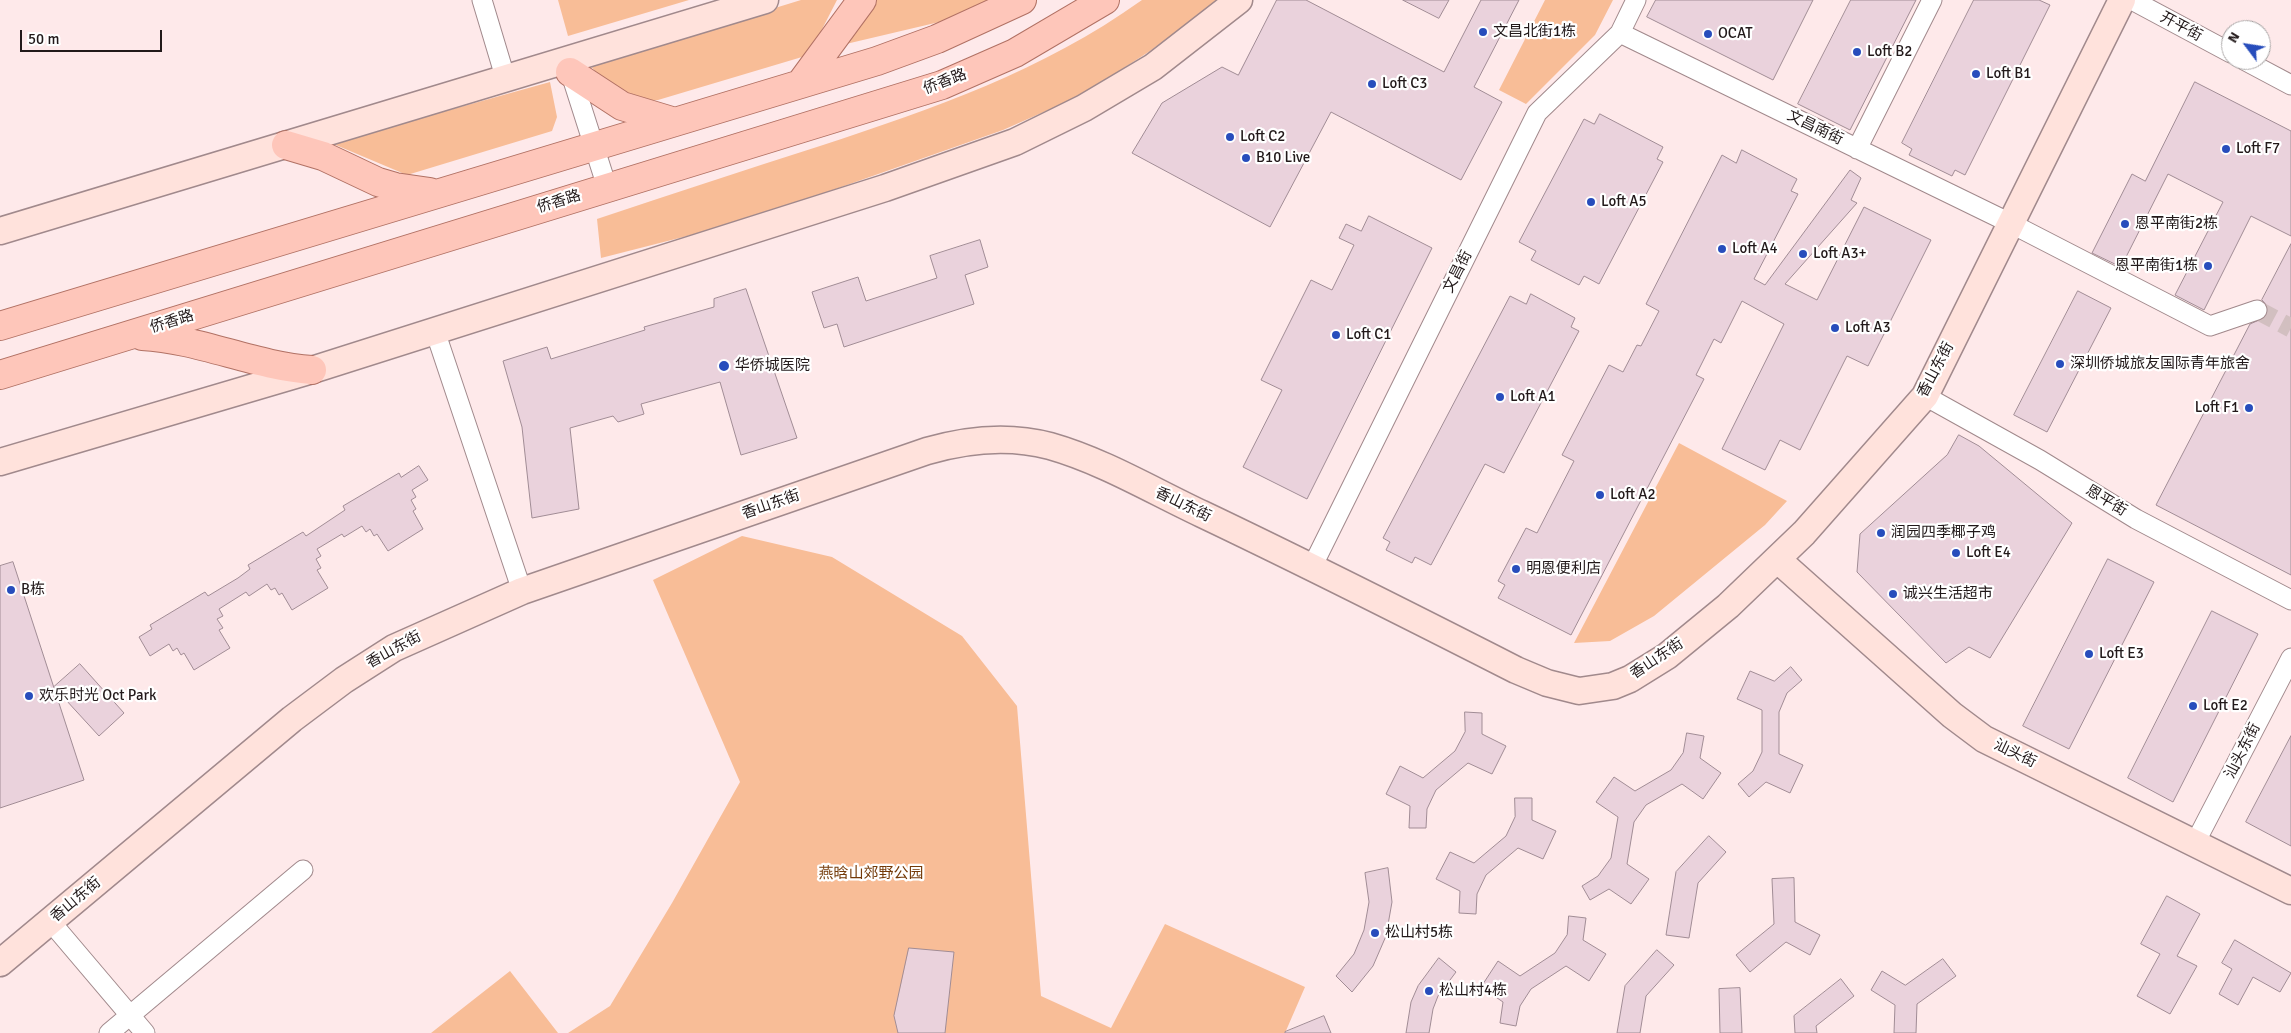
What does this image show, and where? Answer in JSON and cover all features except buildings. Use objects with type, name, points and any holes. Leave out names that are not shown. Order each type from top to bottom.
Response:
[{"type":"main road","points":[[801,83],[862,0]]},
{"type":"main road","points":[[0,326],[877,61],[928,42],[1022,0]]},
{"type":"main road","name":"侨香路","points":[[0,375],[693,160],[794,132],[942,85],[1015,53],[1105,0]]},
{"type":"main road","points":[[568,66],[622,106],[678,121]]},
{"type":"main road","points":[[678,121],[693,160]]},
{"type":"main road","points":[[286,145],[322,156],[386,184],[439,193]]},
{"type":"main road","points":[[386,210],[399,252]]},
{"type":"main road","points":[[130,335],[178,340],[266,364],[312,370]]},
{"type":"street","points":[[482,0],[506,80]]},
{"type":"street","points":[[0,231],[506,80],[568,66],[765,0]]},
{"type":"street","points":[[0,462],[312,370],[885,188],[1015,142],[1084,108],[1153,67],[1238,0]]},
{"type":"street","name":"文昌街","points":[[1312,567],[1538,113],[1620,33],[1636,0]]},
{"type":"street","points":[[1857,149],[1932,0]]},
{"type":"street","name":"香山东街","points":[[0,963],[292,719],[344,680],[416,637],[522,590],[927,451],[967,441],[987,439],[1027,442],[1050,446],[1077,456],[1312,567],[1532,678],[1561,688],[1579,690],[1613,686],[1646,670],[1728,606],[1778,560],[1925,396],[2122,0]]},
{"type":"street","name":"开平街","points":[[2132,0],[2221,48]]},
{"type":"street","name":"文昌南街","points":[[1620,33],[2010,223],[2210,326],[2257,310]]},
{"type":"street","points":[[568,66],[607,187]]},
{"type":"street","points":[[2263,70],[2291,85]]},
{"type":"street","points":[[435,331],[522,590]]},
{"type":"street","name":"恩平街","points":[[1925,396],[2040,460],[2136,519],[2291,600]]},
{"type":"street","name":"汕头街","points":[[1778,560],[1952,715],[1984,739],[2291,890]]},
{"type":"street","name":"汕头东街","points":[[2196,843],[2291,658]]},
{"type":"street","points":[[109,1033],[303,870]]},
{"type":"street","points":[[50,921],[145,1033]]},
{"type":"green space","points":[[558,0],[689,0],[568,36]]},
{"type":"green space","points":[[801,0],[837,0],[816,41],[802,57],[658,100],[641,102],[599,76],[590,65]]},
{"type":"green space","points":[[873,0],[995,0],[952,19],[846,44]]},
{"type":"green space","points":[[1142,0],[1219,0],[1150,51],[1082,95],[1003,130],[742,222],[601,258],[597,219],[863,132],[986,86],[1065,48]]},
{"type":"green space","points":[[1545,0],[1613,0],[1595,35],[1526,104],[1499,90]]},
{"type":"green space","points":[[550,82],[557,117],[552,131],[407,175],[331,143]]},
{"type":"green space","points":[[1679,443],[1787,501],[1765,525],[1654,616],[1610,641],[1574,643]]},
{"type":"green space","name":"燕晗山郊野公园","points":[[742,536],[832,557],[962,636],[1017,706],[1041,996],[1111,1028],[1165,924],[1305,987],[1285,1033],[568,1033],[610,1006],[672,903],[740,782],[653,580]]},
{"type":"green space","points":[[510,971],[558,1033],[431,1033]]},
{"type":"tunnel","points":[[2257,310],[2291,328]]},
{"type":"place","name":"文昌北街1栋","points":[[1483,32]]},
{"type":"place","name":"OCAT","points":[[1708,34]]},
{"type":"place","name":"Loft B2","points":[[1857,52]]},
{"type":"place","name":"Loft B1","points":[[1976,74]]},
{"type":"place","name":"Loft C3","points":[[1372,84]]},
{"type":"place","name":"Loft C2","points":[[1230,137]]},
{"type":"place","name":"Loft F7","points":[[2226,149]]},
{"type":"place","name":"B10 Live","points":[[1246,158]]},
{"type":"place","name":"Loft A5","points":[[1591,202]]},
{"type":"place","name":"恩平南街2栋","points":[[2125,224]]},
{"type":"place","name":"Loft A4","points":[[1722,249]]},
{"type":"place","name":"Loft A3+","points":[[1803,254]]},
{"type":"place","name":"恩平南街1栋","points":[[2208,266]]},
{"type":"place","name":"Loft A3","points":[[1835,328]]},
{"type":"place","name":"Loft C1","points":[[1336,335]]},
{"type":"place","name":"深圳侨城旅友国际青年旅舍","points":[[2060,364]]},
{"type":"place","name":"华侨城医院","points":[[724,366]]},
{"type":"place","name":"Loft A1","points":[[1500,397]]},
{"type":"place","name":"Loft F1","points":[[2249,408]]},
{"type":"place","name":"Loft A2","points":[[1600,495]]},
{"type":"place","name":"润园四季椰子鸡","points":[[1881,533]]},
{"type":"place","name":"Loft E4","points":[[1956,553]]},
{"type":"place","name":"明恩便利店","points":[[1516,569]]},
{"type":"place","name":"B栋","points":[[11,590]]},
{"type":"place","name":"诚兴生活超市","points":[[1893,594]]},
{"type":"place","name":"Loft E3","points":[[2089,654]]},
{"type":"place","name":"欢乐时光 Oct Park","points":[[29,696]]},
{"type":"place","name":"Loft E2","points":[[2193,706]]},
{"type":"place","name":"松山村5栋","points":[[1375,933]]},
{"type":"place","name":"松山村4栋","points":[[1429,991]]}]
